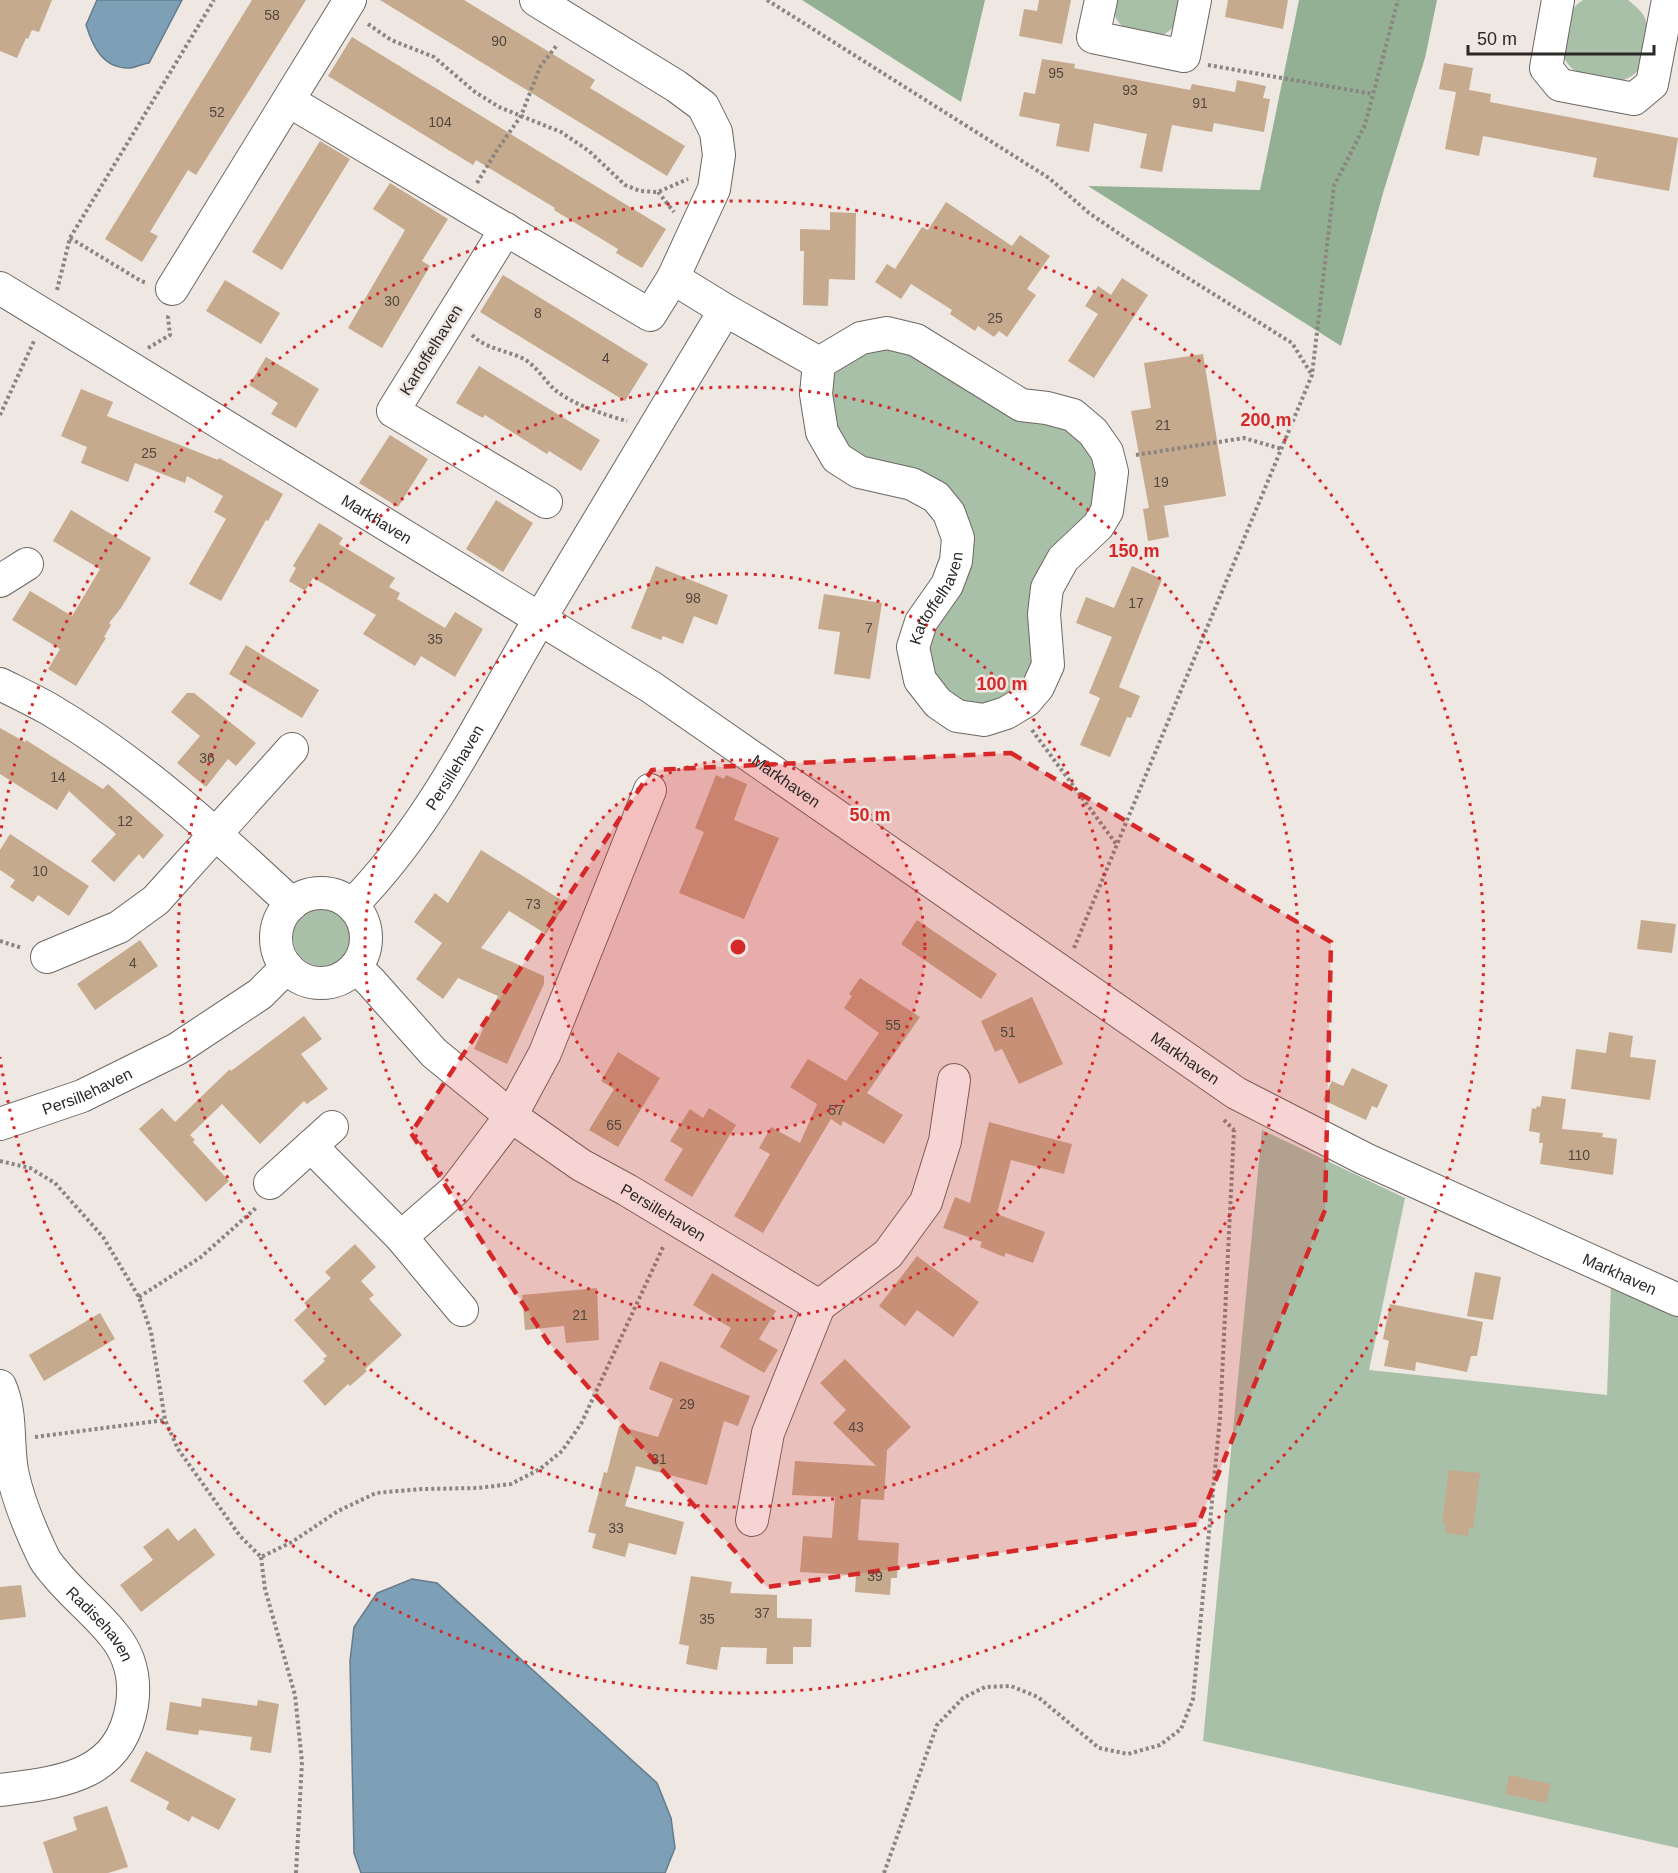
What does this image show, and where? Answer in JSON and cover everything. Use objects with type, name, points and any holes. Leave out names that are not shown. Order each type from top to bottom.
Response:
[{"type":"street","points":[[289,101],[650,315],[673,278],[714,189],[719,155],[716,132],[703,106],[676,86],[536,0]]},
{"type":"street","points":[[1101,0],[1093,38],[1184,56],[1195,0]]},
{"type":"street","points":[[1558,0],[1546,68],[1560,85],[1634,99],[1652,84],[1668,0]]},
{"type":"street","points":[[172,289],[347,5]]},
{"type":"street","name":"Kartoffelhaven","points":[[506,229],[393,411],[546,502]]},
{"type":"street","points":[[673,278],[819,363]]},
{"type":"street","name":"Markhaven","points":[[0,288],[651,687],[811,796],[1063,974],[1228,1105],[1365,1159],[1678,1300]]},
{"type":"street","points":[[540,618],[725,310]]},
{"type":"street","name":"Kartoffelhaven","points":[[887,333],[916,340],[1021,405],[1047,408],[1073,415],[1094,432],[1107,452],[1112,472],[1107,511],[1098,526],[1063,559],[1047,588],[1044,614],[1048,665],[1038,687],[1026,701],[1016,708],[984,720],[957,716],[938,703],[920,680],[913,647],[921,622],[947,585],[956,561],[958,538],[949,513],[936,496],[912,484],[859,472],[837,458],[822,432],[816,394],[819,363],[861,338],[887,333]]},
{"type":"street","points":[[0,581],[27,564]]},
{"type":"street","name":"Persillehaven","points":[[352,905],[378,879],[434,805],[540,618]]},
{"type":"street","points":[[0,684],[49,709],[151,779],[216,833],[291,904]]},
{"type":"street","points":[[47,957],[118,927],[156,900],[292,749]]},
{"type":"street","points":[[401,1237],[454,1190],[511,1116],[545,1053],[650,790]]},
{"type":"street","points":[[322,892],[344,898],[352,905],[364,921],[366,930],[365,950],[356,967],[338,980],[316,983],[305,980],[287,967],[277,946],[276,934],[284,913],[291,904],[311,894],[322,892]]},
{"type":"street","name":"Persillehaven","points":[[0,1124],[82,1096],[177,1050],[260,994],[287,967]]},
{"type":"street","name":"Persillehaven","points":[[356,967],[434,1053],[511,1116],[581,1165],[819,1306]]},
{"type":"street","points":[[752,1520],[768,1433],[819,1306],[888,1254],[926,1202],[945,1141],[954,1080]]},
{"type":"street","points":[[270,1183],[322,1136],[462,1310]]},
{"type":"street","name":"Radisehaven","points":[[0,1386],[8,1414],[12,1470],[22,1508],[44,1560],[70,1592],[112,1632],[126,1652],[133,1676],[134,1692],[126,1728],[116,1746],[103,1762],[60,1782],[0,1790]]},
{"type":"path","points":[[0,415],[56,293],[70,238],[214,0]]},
{"type":"path","points":[[767,0],[1049,178],[1089,213],[1143,250],[1292,343],[1312,375]]},
{"type":"path","points":[[1063,974],[1312,375],[1334,186],[1365,125],[1398,0]]},
{"type":"path","points":[[347,5],[392,40],[434,57],[475,92],[499,107],[561,132],[589,151],[625,185],[640,191],[657,192],[701,173],[716,173]]},
{"type":"path","points":[[464,205],[497,150],[521,116],[540,67],[576,25]]},
{"type":"path","points":[[1184,56],[1194,62],[1373,94]]},
{"type":"path","points":[[70,238],[141,281],[172,289],[174,308],[168,317],[170,335],[142,352],[131,369]]},
{"type":"path","points":[[453,315],[478,340],[495,350],[522,358],[532,365],[556,391],[598,413],[633,423],[652,433]]},
{"type":"path","points":[[1109,459],[1244,438],[1282,449]]},
{"type":"path","points":[[1016,708],[1117,845]]},
{"type":"path","points":[[1228,1105],[1234,1130]]},
{"type":"path","points":[[884,1873],[937,1725],[963,1698],[985,1687],[1011,1686],[1038,1697],[1099,1748],[1128,1754],[1160,1745],[1181,1729],[1193,1699],[1220,1418],[1234,1130],[1228,1105]]},
{"type":"path","points":[[0,1161],[30,1168],[55,1183],[103,1237],[139,1297],[151,1332],[165,1420],[185,1458],[240,1536],[261,1557],[265,1589],[295,1695],[302,1762],[296,1873]]},
{"type":"path","points":[[139,1297],[201,1257],[273,1192],[270,1183]]},
{"type":"path","points":[[261,1557],[292,1542],[338,1511],[376,1493],[512,1484],[540,1469],[562,1451],[581,1424],[676,1220]]},
{"type":"path","points":[[10,1441],[165,1420]]},
{"type":"highlighted area","points":[[1011,753],[1331,942],[1325,1210],[1198,1524],[767,1587],[548,1342],[411,1133],[652,770]]},
{"type":"green space","points":[[802,0],[985,0],[961,102]]},
{"type":"green space","points":[[1111,0],[1186,0],[1174,26],[1159,37],[1126,29],[1116,19]]},
{"type":"green space","points":[[1299,0],[1437,0],[1425,58],[1383,193],[1341,346],[1088,186],[1260,190]]},
{"type":"green space","points":[[1583,0],[1628,0],[1643,14],[1647,29],[1643,58],[1641,66],[1633,75],[1610,82],[1596,80],[1583,76],[1565,59],[1562,43],[1567,20],[1573,9]]},
{"type":"green space","points":[[876,347],[906,349],[1057,423],[1090,448],[1102,489],[1073,538],[1038,666],[1012,701],[968,707],[942,692],[925,652],[968,539],[877,465],[838,442],[829,384],[837,370]]},
{"type":"green space","points":[[316,908],[328,908],[343,916],[351,931],[351,943],[343,958],[328,966],[316,966],[301,958],[293,943],[293,931],[301,916]]},
{"type":"green space","points":[[1262,1130],[1405,1198],[1369,1370],[1607,1395],[1611,1284],[1678,1314],[1678,1848],[1203,1741]]},
{"type":"water","points":[[97,0],[182,0],[149,63],[130,68],[113,65],[106,61],[92,41],[86,25]]},
{"type":"water","points":[[412,1579],[437,1583],[657,1783],[671,1818],[675,1848],[665,1873],[361,1873],[354,1853],[350,1661],[354,1627],[377,1593]]},
{"type":"building","points":[[0,0],[52,0],[39,32],[32,30],[17,58],[0,51]]},
{"type":"building","points":[[252,0],[306,0],[196,175],[188,170],[150,232],[158,236],[142,262],[105,239]]},
{"type":"building","points":[[380,0],[464,0],[595,80],[590,88],[685,146],[667,176]]},
{"type":"building","points":[[1039,0],[1071,0],[1062,44],[1019,36],[1024,9],[1037,11]]},
{"type":"building","points":[[1228,0],[1288,0],[1283,29],[1225,17]]},
{"type":"building","points":[[352,37],[666,229],[642,268],[616,253],[618,249],[554,210],[555,208],[476,160],[473,165],[328,76]]},
{"type":"building","points":[[1042,59],[1075,64],[1074,68],[1190,90],[1192,84],[1235,92],[1237,80],[1266,86],[1263,98],[1270,99],[1264,132],[1214,123],[1212,132],[1172,125],[1162,172],[1140,168],[1147,134],[1094,123],[1089,152],[1056,146],[1060,124],[1019,116],[1024,92],[1035,94]]},
{"type":"building","points":[[1444,63],[1473,68],[1469,90],[1491,94],[1490,102],[1678,138],[1669,191],[1593,177],[1597,158],[1483,136],[1479,156],[1445,149],[1456,92],[1439,89]]},
{"type":"building","points":[[320,141],[350,159],[282,270],[252,252]]},
{"type":"building","points":[[390,183],[448,219],[422,261],[430,266],[382,348],[348,328],[405,230],[373,209]]},
{"type":"building","points":[[946,202],[1012,246],[1020,235],[1050,256],[1027,289],[1036,295],[1007,337],[999,331],[994,337],[978,326],[975,331],[950,314],[952,310],[911,284],[901,299],[875,282],[887,264],[895,269],[922,227],[928,230]]},
{"type":"building","points":[[830,212],[856,213],[855,280],[829,279],[828,306],[803,305],[804,251],[800,251],[800,229],[830,230]]},
{"type":"building","points":[[503,275],[648,364],[625,401],[480,312]]},
{"type":"building","points":[[1122,278],[1148,295],[1094,378],[1068,361],[1098,314],[1085,306],[1098,286],[1111,295]]},
{"type":"building","points":[[225,280],[280,313],[261,344],[206,311]]},
{"type":"building","points":[[1203,354],[1226,496],[1156,507],[1164,506],[1169,537],[1148,541],[1143,509],[1149,508],[1131,411],[1151,408],[1144,363]]},
{"type":"building","points":[[266,357],[319,389],[296,428],[271,414],[278,403],[249,385]]},
{"type":"building","points":[[479,366],[600,440],[581,471],[549,451],[547,454],[485,415],[483,418],[456,403]]},
{"type":"building","points":[[81,389],[113,402],[107,416],[218,460],[219,458],[283,494],[221,601],[189,584],[226,519],[214,512],[223,496],[187,476],[185,483],[135,463],[128,482],[81,463],[87,447],[61,436]]},
{"type":"building","points":[[390,435],[428,459],[398,507],[359,483]]},
{"type":"building","points":[[496,500],[533,523],[503,572],[466,549]]},
{"type":"building","points":[[71,510],[151,558],[121,608],[109,623],[111,625],[104,637],[106,638],[76,686],[48,669],[60,649],[12,620],[30,591],[72,616],[100,569],[53,541]]},
{"type":"building","points":[[319,523],[343,538],[339,544],[395,578],[389,587],[400,593],[397,599],[445,628],[455,612],[483,629],[455,677],[421,656],[415,666],[363,634],[376,615],[317,580],[313,578],[305,591],[289,581],[296,568],[293,566]]},
{"type":"building","points":[[656,566],[728,595],[717,625],[694,616],[683,644],[663,636],[661,640],[631,628]]},
{"type":"building","points":[[1132,566],[1162,579],[1119,687],[1140,696],[1131,718],[1127,717],[1110,757],[1080,745],[1100,698],[1089,693],[1112,637],[1076,623],[1086,597],[1114,608]]},
{"type":"building","points":[[824,594],[882,603],[870,679],[834,674],[840,632],[818,629]]},
{"type":"building","points":[[246,645],[319,690],[302,718],[229,674]]},
{"type":"building","points":[[187,693],[194,693],[256,743],[236,766],[228,759],[206,787],[177,763],[200,736],[171,712]]},
{"type":"building","points":[[0,728],[25,742],[26,740],[103,789],[108,784],[164,835],[143,859],[139,854],[114,882],[91,861],[116,834],[69,791],[57,810],[0,774]]},
{"type":"building","points":[[716,775],[724,779],[726,775],[747,784],[734,820],[779,838],[744,919],[679,893],[704,832],[695,828]]},
{"type":"building","points":[[10,834],[89,886],[69,916],[38,895],[33,902],[10,887],[15,880],[0,870],[0,850]]},
{"type":"building","points":[[481,850],[566,903],[546,934],[509,911],[481,948],[544,976],[544,984],[507,1064],[474,1049],[498,996],[458,978],[443,999],[416,979],[442,943],[414,922],[435,893],[448,903]]},
{"type":"building","points":[[917,920],[997,974],[981,999],[901,944]]},
{"type":"building","points":[[1641,920],[1676,924],[1672,953],[1637,949]]},
{"type":"building","points":[[140,940],[158,966],[95,1010],[77,984]]},
{"type":"building","points":[[860,978],[920,1017],[867,1093],[903,1115],[884,1144],[843,1121],[841,1126],[831,1119],[763,1233],[734,1216],[770,1154],[759,1148],[771,1127],[800,1143],[817,1104],[790,1087],[808,1059],[846,1081],[879,1033],[844,1008],[852,996],[849,994]]},
{"type":"building","points":[[1032,997],[1063,1064],[1019,1084],[1002,1049],[995,1052],[981,1021]]},
{"type":"building","points":[[304,1016],[322,1039],[301,1054],[328,1089],[307,1104],[304,1101],[260,1144],[222,1104],[190,1135],[195,1140],[193,1142],[229,1181],[206,1202],[139,1129],[162,1108],[175,1122],[230,1069],[231,1071]]},
{"type":"building","points":[[1609,1032],[1633,1036],[1630,1057],[1656,1060],[1650,1100],[1571,1089],[1576,1049],[1606,1053]]},
{"type":"building","points":[[618,1052],[660,1078],[618,1147],[589,1130],[614,1089],[601,1081]]},
{"type":"building","points":[[1352,1068],[1388,1085],[1377,1108],[1372,1106],[1366,1120],[1323,1100],[1332,1081],[1343,1086]]},
{"type":"building","points":[[1542,1096],[1566,1099],[1562,1129],[1603,1133],[1602,1137],[1617,1139],[1613,1175],[1540,1164],[1543,1143],[1539,1143],[1540,1133],[1529,1131],[1532,1108],[1540,1107]]},
{"type":"building","points":[[709,1108],[736,1125],[692,1197],[664,1180],[683,1149],[670,1141],[690,1109],[703,1118]]},
{"type":"building","points":[[989,1122],[1072,1144],[1064,1174],[1011,1160],[997,1214],[1045,1232],[1033,1263],[1006,1253],[1004,1257],[980,1247],[982,1242],[943,1228],[955,1197],[970,1203]]},
{"type":"building","points":[[355,1244],[376,1267],[361,1281],[374,1295],[369,1299],[402,1335],[365,1369],[367,1371],[350,1386],[348,1384],[325,1406],[303,1381],[325,1361],[323,1359],[327,1356],[294,1320],[308,1307],[304,1303],[331,1278],[325,1272]]},
{"type":"building","points":[[917,1256],[979,1302],[953,1337],[917,1310],[905,1326],[879,1306]]},
{"type":"building","points":[[1475,1272],[1501,1277],[1493,1320],[1467,1316]]},
{"type":"building","points":[[712,1273],[776,1311],[759,1339],[778,1350],[764,1373],[720,1347],[731,1328],[693,1305]]},
{"type":"building","points":[[597,1288],[599,1340],[566,1343],[564,1326],[525,1330],[522,1295]]},
{"type":"building","points":[[1390,1304],[1483,1322],[1477,1356],[1471,1356],[1467,1372],[1416,1362],[1415,1371],[1384,1366],[1389,1341],[1383,1339]]},
{"type":"building","points":[[100,1313],[115,1339],[44,1381],[29,1355]]},
{"type":"building","points":[[845,1359],[911,1427],[887,1450],[884,1500],[861,1499],[858,1540],[899,1543],[897,1578],[891,1578],[890,1595],[855,1592],[856,1575],[800,1572],[803,1536],[832,1538],[835,1497],[792,1495],[795,1461],[876,1466],[833,1423],[846,1410],[820,1383]]},
{"type":"building","points":[[660,1361],[750,1396],[738,1426],[724,1421],[707,1485],[636,1466],[625,1506],[684,1522],[676,1555],[629,1543],[625,1557],[592,1548],[596,1534],[588,1532],[619,1426],[658,1437],[673,1399],[649,1389]]},
{"type":"building","points":[[1449,1470],[1480,1473],[1473,1528],[1469,1527],[1468,1536],[1445,1533],[1446,1524],[1442,1524]]},
{"type":"building","points":[[168,1528],[178,1541],[195,1528],[215,1555],[141,1612],[120,1585],[153,1560],[143,1547]]},
{"type":"building","points":[[691,1576],[732,1582],[730,1593],[777,1595],[777,1618],[812,1619],[811,1647],[793,1647],[793,1664],[766,1664],[767,1648],[721,1647],[717,1670],[686,1664],[689,1646],[679,1644]]},
{"type":"building","points":[[21,1585],[26,1617],[0,1620],[0,1587]]},
{"type":"building","points":[[202,1698],[257,1706],[258,1700],[279,1704],[271,1753],[250,1750],[252,1737],[199,1730],[198,1735],[166,1730],[170,1702],[201,1707]]},
{"type":"building","points":[[146,1751],[236,1799],[219,1830],[192,1816],[189,1822],[166,1809],[169,1802],[130,1781]]},
{"type":"building","points":[[1509,1775],[1551,1784],[1546,1803],[1505,1794]]},
{"type":"building","points":[[107,1806],[128,1867],[108,1873],[53,1873],[43,1842],[77,1830],[73,1817]]}]
